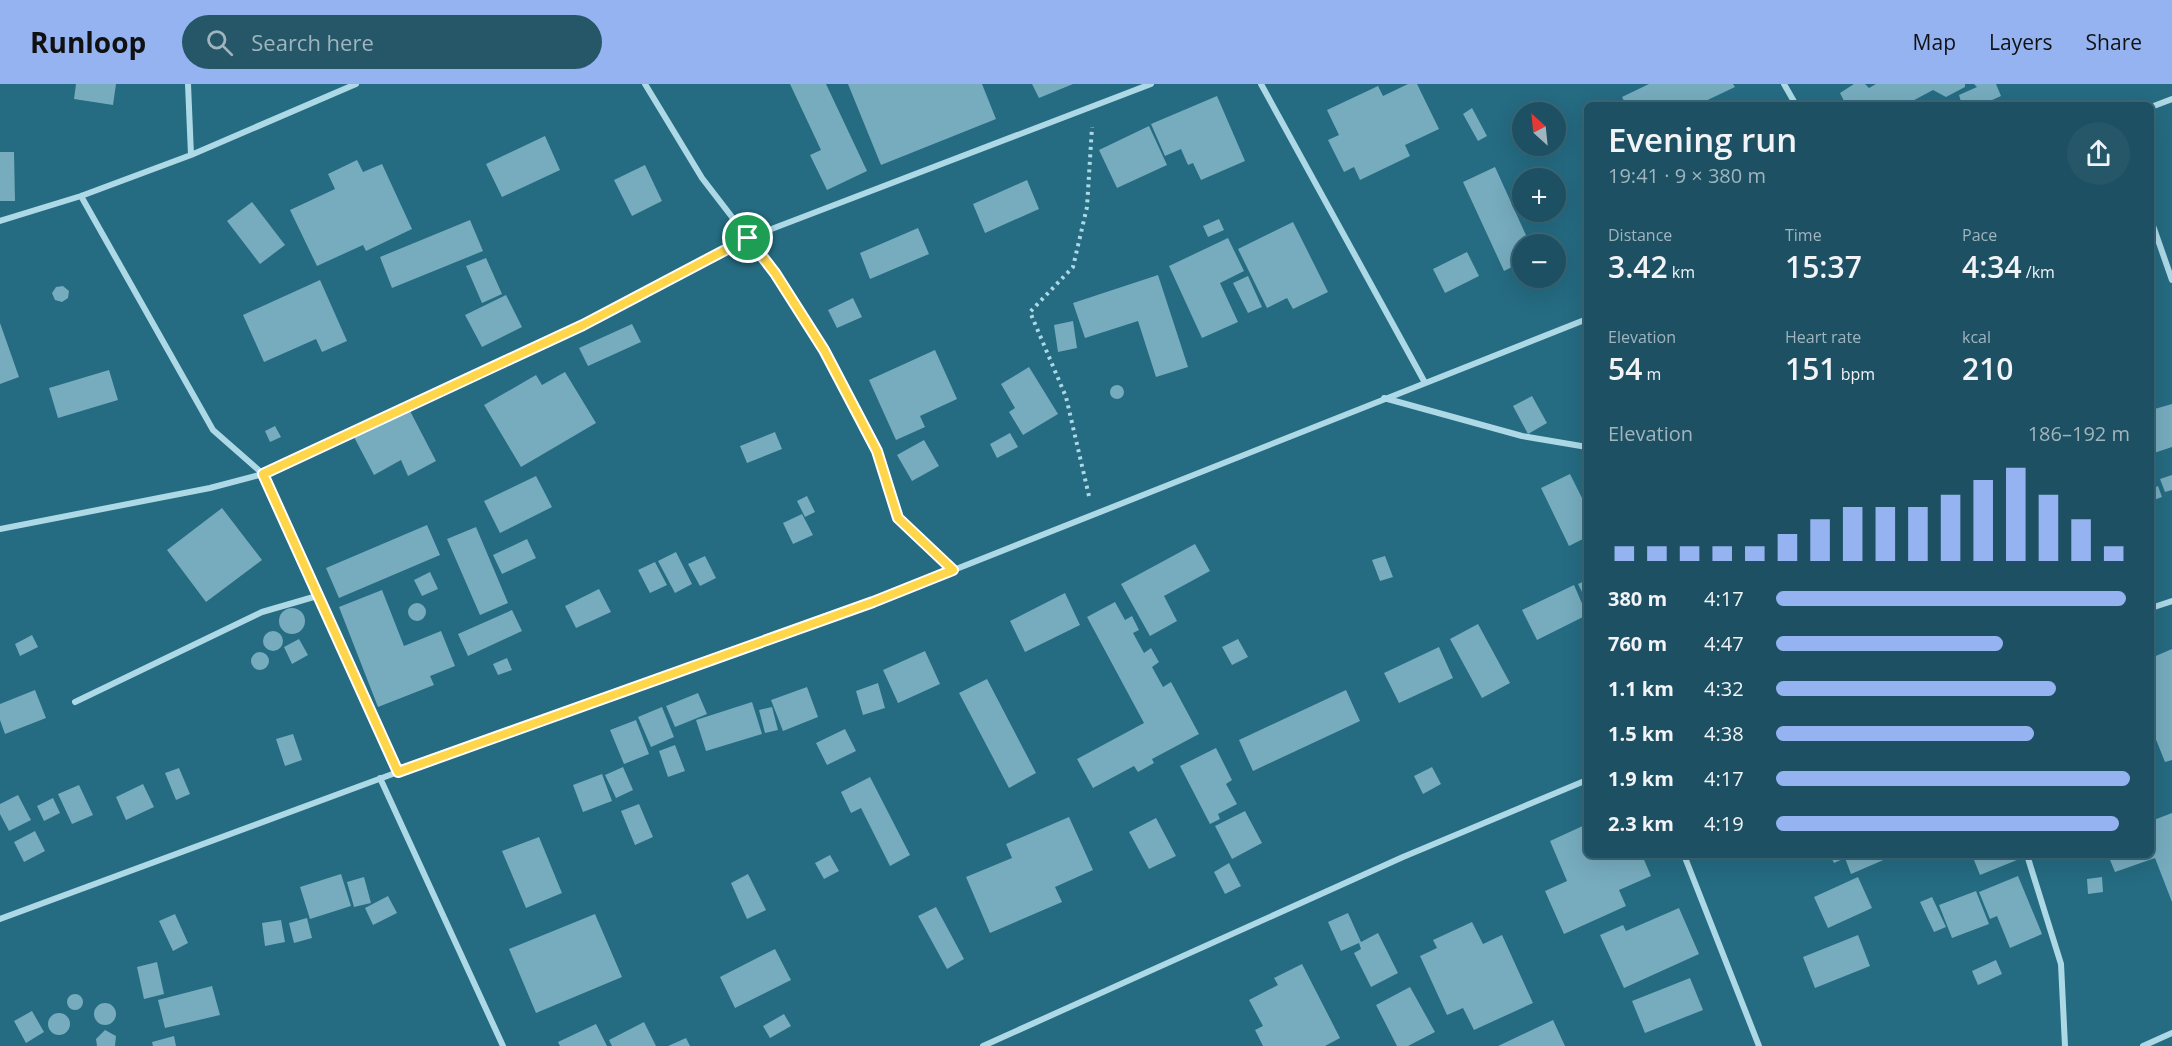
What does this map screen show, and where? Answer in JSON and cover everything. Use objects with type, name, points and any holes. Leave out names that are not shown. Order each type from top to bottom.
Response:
[{"type":"street","points":[[188,84],[191,155]]},
{"type":"street","points":[[0,221],[81,196],[191,155],[356,84]]},
{"type":"street","points":[[645,84],[702,178],[775,273],[829,360],[877,451],[898,518],[953,570]]},
{"type":"street","points":[[0,529],[210,488],[263,474],[583,325],[748,238],[1151,84]]},
{"type":"street","points":[[1261,84],[1424,381]]},
{"type":"street","points":[[1784,84],[1794,102]]},
{"type":"street","points":[[2154,106],[2172,99]]},
{"type":"street","points":[[81,196],[213,430],[263,474],[398,772]]},
{"type":"street","points":[[2154,229],[2172,280]]},
{"type":"street","points":[[0,919],[380,778],[873,602],[1424,381],[1584,320]]},
{"type":"street","points":[[1383,398],[1522,436],[1584,446]]},
{"type":"street","points":[[75,702],[262,612],[317,596]]},
{"type":"street","points":[[2154,606],[2172,601]]},
{"type":"street","points":[[380,778],[503,1046]]},
{"type":"street","points":[[984,1046],[1403,857],[1584,781]]},
{"type":"street","points":[[1685,858],[1759,1046]]},
{"type":"street","points":[[2028,858],[2061,964],[2065,1046]]},
{"type":"street","points":[[2143,1046],[2172,1033]]},
{"type":"path","points":[[1093,106],[1087,207],[1073,267],[1030,312],[1066,397],[1094,514]]},
{"type":"building","points":[[76,84],[116,84],[113,105],[74,99]]},
{"type":"building","points":[[790,84],[826,84],[867,171],[827,190],[810,155],[821,150]]},
{"type":"building","points":[[848,84],[982,84],[996,119],[881,165]]},
{"type":"building","points":[[1032,84],[1073,84],[1039,98]]},
{"type":"building","points":[[1408,84],[1417,84],[1439,129],[1405,145],[1410,156],[1360,180],[1354,167],[1344,172],[1328,140],[1339,135],[1327,110],[1378,86],[1383,96]]},
{"type":"building","points":[[1649,84],[1733,84],[1735,87],[1703,102],[1624,102],[1622,97]]},
{"type":"building","points":[[1854,84],[1865,84],[1869,88],[1876,84],[1965,84],[1965,87],[1946,97],[1933,90],[1911,102],[1844,102],[1840,93]]},
{"type":"building","points":[[1974,84],[1996,84],[2001,96],[1988,102],[1961,102],[1959,95],[1977,87]]},
{"type":"building","points":[[1217,96],[1245,161],[1201,180],[1193,163],[1188,165],[1181,149],[1165,156],[1151,124]]},
{"type":"building","points":[[1472,108],[1487,136],[1478,141],[1463,114]]},
{"type":"building","points":[[1149,126],[1167,165],[1117,188],[1099,150]]},
{"type":"building","points":[[545,136],[560,170],[502,197],[486,164]]},
{"type":"building","points":[[0,152],[14,152],[15,201],[0,201]]},
{"type":"building","points":[[357,160],[363,172],[382,164],[412,229],[366,251],[363,245],[317,266],[290,210],[335,189],[328,174]]},
{"type":"building","points":[[645,165],[662,201],[632,216],[614,180]]},
{"type":"building","points":[[1495,167],[1512,204],[1512,222],[1520,222],[1525,234],[1512,234],[1512,267],[1504,271],[1463,182]]},
{"type":"building","points":[[1027,180],[1039,209],[985,233],[973,204]]},
{"type":"building","points":[[252,202],[285,245],[260,264],[227,221]]},
{"type":"building","points":[[1219,219],[1224,230],[1208,237],[1203,226]]},
{"type":"building","points":[[470,220],[483,251],[392,288],[380,257]]},
{"type":"building","points":[[1293,222],[1328,292],[1293,309],[1287,298],[1267,308],[1238,249]]},
{"type":"building","points":[[918,228],[929,254],[870,279],[860,253]]},
{"type":"building","points":[[1228,238],[1244,271],[1220,283],[1238,322],[1202,338],[1169,266]]},
{"type":"building","points":[[1467,252],[1479,276],[1445,293],[1433,269]]},
{"type":"building","points":[[486,258],[502,294],[482,303],[466,266]]},
{"type":"building","points":[[1158,275],[1188,367],[1156,377],[1138,321],[1085,338],[1073,303]]},
{"type":"building","points":[[1248,276],[1262,307],[1248,313],[1233,283]]},
{"type":"building","points":[[320,280],[347,341],[322,352],[316,339],[264,362],[243,315]]},
{"type":"building","points":[[63,286],[69,291],[68,298],[62,302],[55,300],[52,293],[56,287]]},
{"type":"building","points":[[506,295],[522,327],[482,347],[465,315]]},
{"type":"building","points":[[853,298],[862,317],[837,328],[828,310]]},
{"type":"building","points":[[1073,321],[1077,348],[1058,352],[1054,325]]},
{"type":"building","points":[[0,323],[19,377],[0,384]]},
{"type":"building","points":[[632,324],[641,342],[588,366],[579,348]]},
{"type":"building","points":[[935,350],[957,399],[920,416],[925,427],[896,440],[869,380]]},
{"type":"building","points":[[1029,367],[1058,414],[1023,435],[1009,412],[1015,408],[1001,384]]},
{"type":"building","points":[[109,370],[118,400],[58,418],[49,388]]},
{"type":"building","points":[[565,372],[596,423],[521,467],[484,405],[536,375],[542,385]]},
{"type":"building","points":[[1114,385],[1120,385],[1124,392],[1120,399],[1114,399],[1110,395],[1110,389]]},
{"type":"building","points":[[1532,396],[1547,423],[1528,434],[1513,406]]},
{"type":"building","points":[[2172,404],[2172,447],[2154,453],[2154,409]]},
{"type":"building","points":[[409,409],[436,461],[408,476],[401,460],[374,475],[354,437]]},
{"type":"building","points":[[275,426],[281,437],[270,442],[265,431]]},
{"type":"building","points":[[775,432],[782,449],[747,463],[740,446]]},
{"type":"building","points":[[1010,433],[1018,447],[997,458],[990,444]]},
{"type":"building","points":[[924,440],[939,466],[912,481],[897,455]]},
{"type":"building","points":[[1570,474],[1584,502],[1584,538],[1569,546],[1541,488]]},
{"type":"building","points":[[2172,475],[2172,490],[2165,492],[2160,479]]},
{"type":"building","points":[[536,476],[552,507],[500,533],[484,501]]},
{"type":"building","points":[[2158,486],[2162,497],[2154,500],[2154,488]]},
{"type":"building","points":[[807,496],[815,512],[805,517],[797,501]]},
{"type":"building","points":[[222,508],[262,560],[206,602],[167,550]]},
{"type":"building","points":[[802,514],[813,535],[793,544],[783,523]]},
{"type":"building","points":[[427,525],[440,555],[339,598],[326,568]]},
{"type":"building","points":[[476,527],[508,603],[480,615],[447,539]]},
{"type":"building","points":[[527,539],[536,558],[502,574],[493,555]]},
{"type":"building","points":[[1195,544],[1210,571],[1164,596],[1177,621],[1150,636],[1121,584]]},
{"type":"building","points":[[676,552],[692,584],[675,593],[658,561]]},
{"type":"building","points":[[705,556],[716,578],[700,586],[688,564]]},
{"type":"building","points":[[1385,556],[1393,577],[1380,581],[1372,560]]},
{"type":"building","points":[[655,562],[667,585],[650,593],[638,570]]},
{"type":"building","points":[[430,572],[438,589],[422,596],[414,580]]},
{"type":"building","points":[[1584,581],[1584,596],[1578,584]]},
{"type":"building","points":[[1574,585],[1584,608],[1584,616],[1537,640],[1522,610]]},
{"type":"building","points":[[599,589],[611,612],[576,628],[565,606]]},
{"type":"building","points":[[382,590],[404,646],[441,631],[455,666],[430,676],[434,685],[378,707],[339,607]]},
{"type":"building","points":[[1065,593],[1080,625],[1025,652],[1010,621]]},
{"type":"building","points":[[1115,602],[1125,620],[1132,616],[1139,630],[1133,633],[1144,653],[1151,648],[1159,662],[1152,667],[1163,687],[1171,682],[1199,734],[1152,759],[1154,763],[1138,772],[1134,766],[1093,788],[1077,759],[1144,723],[1087,617]]},
{"type":"building","points":[[413,603],[421,603],[426,608],[424,619],[413,621],[408,616],[408,608]]},
{"type":"building","points":[[292,608],[301,612],[305,621],[301,630],[292,634],[283,630],[279,621],[283,612]]},
{"type":"building","points":[[512,610],[522,631],[468,656],[458,634]]},
{"type":"building","points":[[1478,624],[1510,683],[1482,698],[1450,639]]},
{"type":"building","points":[[273,631],[280,634],[283,641],[280,648],[273,651],[266,648],[263,641],[266,634]]},
{"type":"building","points":[[32,635],[38,647],[20,656],[15,644]]},
{"type":"building","points":[[299,639],[308,655],[292,664],[284,647]]},
{"type":"building","points":[[1238,639],[1248,657],[1232,665],[1222,647]]},
{"type":"building","points":[[1439,647],[1453,678],[1399,703],[1384,673]]},
{"type":"building","points":[[2172,649],[2172,760],[2165,762],[2154,734],[2154,657]]},
{"type":"building","points":[[925,651],[940,684],[898,703],[883,670]]},
{"type":"building","points":[[260,652],[266,655],[269,661],[266,667],[260,670],[254,667],[251,661],[254,655]]},
{"type":"building","points":[[507,658],[512,670],[498,675],[493,664]]},
{"type":"building","points":[[987,679],[1036,773],[1009,788],[959,693]]},
{"type":"building","points":[[878,683],[885,708],[863,715],[856,691]]},
{"type":"building","points":[[807,687],[818,717],[783,731],[771,700]]},
{"type":"building","points":[[35,690],[46,718],[5,734],[0,720],[0,704]]},
{"type":"building","points":[[1346,690],[1360,721],[1253,771],[1239,740]]},
{"type":"building","points":[[698,693],[707,714],[675,727],[666,706]]},
{"type":"building","points":[[752,702],[762,734],[706,751],[696,720]]},
{"type":"building","points":[[662,707],[674,737],[651,747],[638,717]]},
{"type":"building","points":[[772,707],[778,730],[765,733],[759,710]]},
{"type":"building","points":[[636,720],[649,754],[624,764],[610,730]]},
{"type":"building","points":[[845,729],[856,751],[827,765],[816,743]]},
{"type":"building","points":[[293,734],[302,760],[285,766],[276,739]]},
{"type":"building","points":[[675,745],[685,771],[668,777],[659,751]]},
{"type":"building","points":[[1216,748],[1232,780],[1226,784],[1237,804],[1218,814],[1220,819],[1210,824],[1180,766]]},
{"type":"building","points":[[623,767],[633,790],[616,798],[605,775]]},
{"type":"building","points":[[1432,767],[1441,784],[1423,794],[1414,776]]},
{"type":"building","points":[[179,768],[190,794],[176,800],[165,773]]},
{"type":"building","points":[[602,774],[612,801],[583,812],[573,785]]},
{"type":"building","points":[[870,777],[910,855],[890,866],[861,808],[851,813],[841,792]]},
{"type":"building","points":[[143,784],[154,807],[126,820],[116,797]]},
{"type":"building","points":[[79,785],[93,815],[72,824],[58,794]]},
{"type":"building","points":[[18,795],[31,820],[9,831],[0,814],[0,804]]},
{"type":"building","points":[[53,798],[60,813],[44,821],[37,806]]},
{"type":"building","points":[[639,804],[653,837],[635,845],[621,811]]},
{"type":"building","points":[[1245,811],[1262,843],[1232,859],[1215,826]]},
{"type":"building","points":[[2172,813],[2172,902],[2155,858],[2115,872],[2109,858],[2154,858],[2154,820]]},
{"type":"building","points":[[1069,817],[1093,870],[1055,887],[1062,902],[990,933],[966,877],[1012,858],[1006,844]]},
{"type":"building","points":[[1156,818],[1176,856],[1149,869],[1129,832]]},
{"type":"building","points":[[1584,825],[1584,858],[1643,858],[1651,876],[1619,890],[1626,906],[1564,934],[1545,891],[1567,881],[1550,841]]},
{"type":"building","points":[[35,831],[45,851],[24,862],[14,842]]},
{"type":"building","points":[[539,837],[562,893],[526,908],[502,851]]},
{"type":"building","points":[[830,855],[839,871],[824,879],[815,863]]},
{"type":"building","points":[[1832,858],[1845,858],[1834,863]]},
{"type":"building","points":[[1845,858],[1888,858],[1851,874]]},
{"type":"building","points":[[1973,858],[2016,858],[2017,860],[1980,875]]},
{"type":"building","points":[[1229,863],[1241,886],[1225,894],[1214,872]]},
{"type":"building","points":[[341,874],[351,906],[310,919],[300,887]]},
{"type":"building","points":[[748,874],[766,910],[747,919],[731,883]]},
{"type":"building","points":[[2018,876],[2042,934],[2010,948],[1997,916],[1990,919],[1979,892]]},
{"type":"building","points":[[364,877],[371,903],[354,907],[347,882]]},
{"type":"building","points":[[1858,877],[1872,908],[1828,928],[1814,897]]},
{"type":"building","points":[[2102,877],[2103,892],[2088,894],[2087,879]]},
{"type":"building","points":[[1976,891],[1989,924],[1952,938],[1939,905]]},
{"type":"building","points":[[388,896],[397,913],[373,925],[365,908]]},
{"type":"building","points":[[1932,897],[1946,927],[1934,932],[1920,902]]},
{"type":"building","points":[[936,907],[964,959],[947,969],[918,916]]},
{"type":"building","points":[[1679,908],[1699,954],[1624,988],[1600,935],[1623,925],[1626,931]]},
{"type":"building","points":[[1348,913],[1361,942],[1378,933],[1398,973],[1371,987],[1354,953],[1361,949],[1359,943],[1341,951],[1328,922]]},
{"type":"building","points":[[175,914],[188,943],[173,951],[159,921]]},
{"type":"building","points":[[595,914],[622,977],[536,1013],[509,949]]},
{"type":"building","points":[[307,918],[312,938],[294,943],[289,923]]},
{"type":"building","points":[[281,920],[285,942],[265,946],[262,923]]},
{"type":"building","points":[[1472,922],[1483,944],[1502,935],[1533,1003],[1474,1030],[1463,1008],[1447,1015],[1420,956],[1437,948],[1433,940]]},
{"type":"building","points":[[1858,935],[1870,966],[1815,988],[1803,957]]},
{"type":"building","points":[[775,949],[791,980],[735,1008],[720,977]]},
{"type":"building","points":[[1996,960],[2002,974],[1978,985],[1972,971]]},
{"type":"building","points":[[157,962],[164,994],[144,999],[137,967]]},
{"type":"building","points":[[1302,964],[1340,1038],[1325,1046],[1263,1046],[1255,1030],[1263,1026],[1249,1000],[1278,985],[1274,978]]},
{"type":"building","points":[[1690,978],[1703,1010],[1645,1033],[1632,1001]]},
{"type":"building","points":[[212,986],[220,1015],[165,1028],[158,1000]]},
{"type":"building","points":[[1410,987],[1435,1032],[1408,1046],[1397,1046],[1376,1005]]},
{"type":"building","points":[[72,994],[78,994],[83,1002],[81,1008],[72,1010],[67,1005],[67,999]]},
{"type":"building","points":[[105,1003],[113,1006],[116,1014],[113,1022],[105,1025],[97,1022],[94,1014],[97,1006]]},
{"type":"building","points":[[32,1011],[44,1032],[26,1043],[14,1021]]},
{"type":"building","points":[[59,1013],[67,1016],[70,1024],[67,1032],[59,1035],[51,1032],[48,1024],[51,1016]]},
{"type":"building","points":[[784,1014],[791,1026],[770,1038],[763,1026]]},
{"type":"building","points":[[1553,1020],[1565,1046],[1498,1046]]},
{"type":"building","points":[[644,1022],[656,1046],[612,1046],[609,1040]]},
{"type":"building","points":[[596,1024],[607,1046],[560,1046],[558,1042]]},
{"type":"building","points":[[105,1030],[116,1036],[115,1046],[97,1046],[96,1039]]},
{"type":"building","points":[[174,1036],[176,1046],[153,1046],[152,1042]]},
{"type":"building","points":[[686,1038],[690,1046],[668,1046]]},
{"type":"route","points":[[748,238],[775,273],[824,350],[877,451],[898,518],[953,570],[873,602],[398,772],[263,474],[583,325],[748,238]]}]
